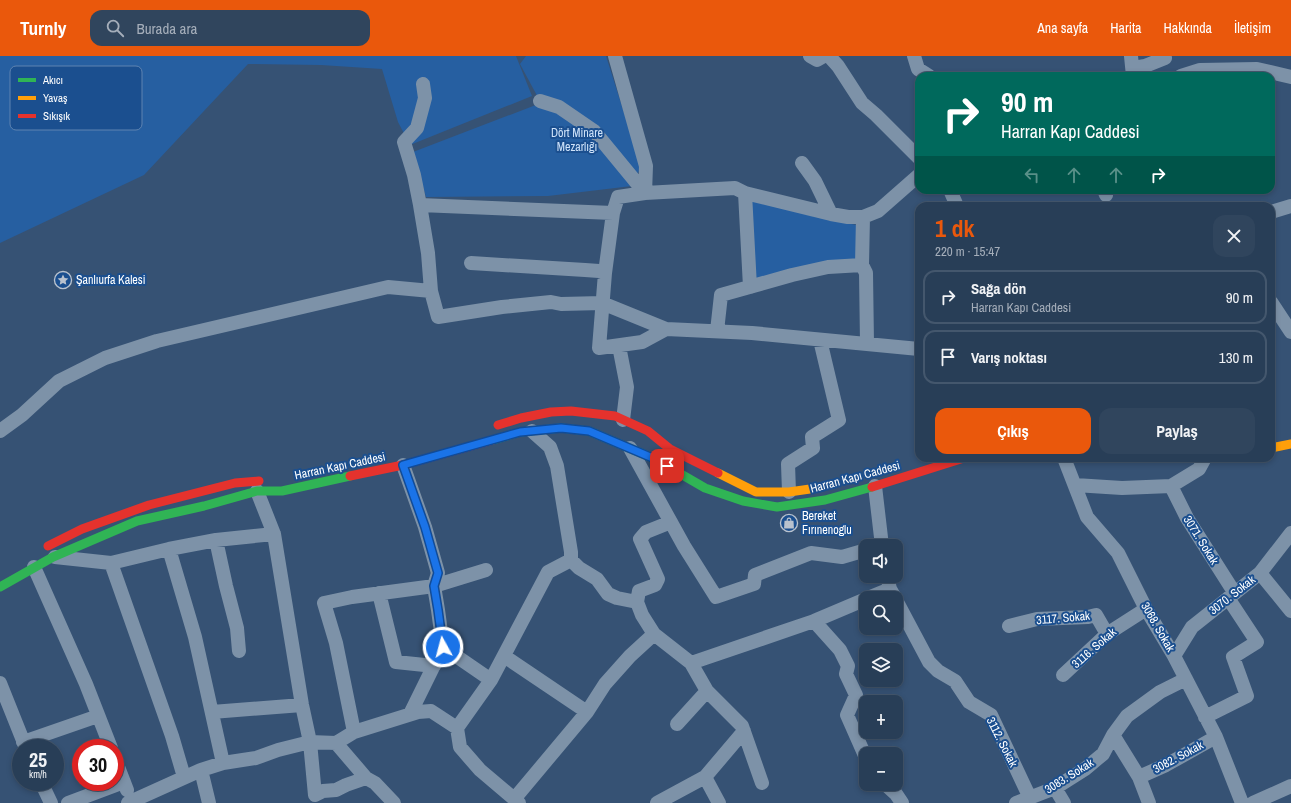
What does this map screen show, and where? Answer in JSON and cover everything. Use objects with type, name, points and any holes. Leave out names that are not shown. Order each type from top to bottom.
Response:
[{"type":"main road","name":"Harran Kapı Caddesi","points":[[491,427],[545,413],[571,411],[615,416],[648,431],[670,449],[756,492],[789,492],[820,487]]},
{"type":"main road","name":"Harran Kapı Caddesi","points":[[37,552],[82,528],[148,505],[235,483],[262,485],[282,491],[403,465],[520,432],[561,428],[589,431],[655,459],[705,488],[743,501],[777,507],[825,500],[951,462]]},
{"type":"main road","points":[[1275,447],[1291,444]]},
{"type":"main road","name":"Harran Kapı Caddesi","points":[[0,587],[53,557],[137,521],[204,506],[262,485]]},
{"type":"street","points":[[615,56],[646,166],[645,193]]},
{"type":"street","points":[[810,56],[817,60],[824,56]]},
{"type":"street","points":[[829,56],[838,66],[862,103],[915,154]]},
{"type":"street","points":[[914,56],[918,69],[923,72]]},
{"type":"street","points":[[1133,67],[1152,64],[1165,58],[1164,56]]},
{"type":"street","points":[[1194,72],[1200,70],[1257,69],[1270,72]]},
{"type":"street","points":[[1275,73],[1291,77]]},
{"type":"street","points":[[423,84],[425,98],[417,128],[404,142],[414,175],[420,205],[428,253],[431,291],[438,317],[502,307],[551,302],[561,304],[602,303],[666,329],[752,333],[915,349]]},
{"type":"street","points":[[540,101],[559,107],[594,131],[645,193]]},
{"type":"street","points":[[802,163],[815,181],[831,214]]},
{"type":"street","points":[[666,329],[642,342],[599,348],[605,273],[613,214],[618,197],[645,193],[735,188],[745,193],[831,214],[848,217],[863,217],[878,211],[915,179]]},
{"type":"street","points":[[745,193],[750,288]]},
{"type":"street","points":[[420,205],[613,214]]},
{"type":"street","points":[[1275,211],[1291,206]]},
{"type":"street","points":[[863,217],[862,265],[866,273],[866,343]]},
{"type":"street","points":[[471,263],[599,271],[605,273]]},
{"type":"street","points":[[717,331],[721,296],[792,275],[828,267],[862,265]]},
{"type":"street","points":[[0,431],[22,415],[59,381],[105,358],[150,343],[388,287],[431,291]]},
{"type":"street","points":[[1275,308],[1291,332]]},
{"type":"street","points":[[789,492],[788,464],[813,448],[812,437],[839,420],[820,340]]},
{"type":"street","points":[[619,346],[628,386],[623,420]]},
{"type":"street","points":[[532,431],[550,447],[556,466],[571,552],[571,560],[579,568],[597,579],[608,594],[617,598],[637,602]]},
{"type":"street","points":[[630,448],[684,546],[716,597],[754,584],[755,575],[811,553],[842,557],[859,552]]},
{"type":"street","name":"3068. Sokak","points":[[1066,462],[1087,517],[1118,553],[1146,609],[1174,656],[1216,737],[1242,803]]},
{"type":"street","points":[[1075,485],[1122,488],[1171,486],[1199,469],[1203,462]]},
{"type":"street","points":[[403,465],[425,527],[438,573],[434,586],[443,647],[410,714]]},
{"type":"street","points":[[262,485],[274,534],[302,705],[310,742],[315,795],[327,797],[346,784],[366,778]]},
{"type":"street","points":[[875,486],[879,539]]},
{"type":"street","name":"3071. Sokak","points":[[1171,486],[1186,518],[1257,642],[1232,657],[1248,696],[1205,716]]},
{"type":"street","points":[[671,522],[646,532],[640,540],[658,579],[655,585],[639,591],[637,602],[642,615],[654,634],[691,663],[707,691],[742,726],[762,783]]},
{"type":"street","name":"3070. Sokak","points":[[1174,656],[1192,627],[1260,573],[1291,533]]},
{"type":"street","points":[[53,557],[111,563],[169,549],[216,540],[274,534]]},
{"type":"street","points":[[216,540],[237,628],[239,651]]},
{"type":"street","points":[[169,549],[195,637],[223,763]]},
{"type":"street","points":[[571,560],[548,572],[492,680],[457,728],[460,747],[480,770],[515,801],[587,712],[605,684],[630,656],[654,634]]},
{"type":"street","points":[[111,563],[172,736],[184,777]]},
{"type":"street","points":[[34,567],[65,634],[107,739]]},
{"type":"street","points":[[354,732],[336,643],[324,603],[379,593],[434,586],[486,570]]},
{"type":"street","points":[[1260,573],[1291,611]]},
{"type":"street","points":[[379,593],[396,662],[434,666]]},
{"type":"street","points":[[691,663],[814,621],[859,601]]},
{"type":"street","name":"3116. Sokak","points":[[1063,675],[1107,634],[1146,609]]},
{"type":"street","name":"3112. Sokak","points":[[903,612],[929,662],[938,671],[955,680],[969,702],[991,715],[1030,798]]},
{"type":"street","name":"3117. Sokak","points":[[1009,626],[1037,619],[1096,615],[1107,634]]},
{"type":"street","points":[[814,621],[840,650],[848,666],[846,674],[856,695],[848,715],[861,747]]},
{"type":"street","points":[[443,647],[492,680]]},
{"type":"street","points":[[504,656],[587,712]]},
{"type":"street","name":"3083. Sokak","points":[[1016,803],[1054,788],[1085,769],[1103,754],[1113,735],[1127,716],[1160,692],[1186,679]]},
{"type":"street","points":[[0,683],[23,739]]},
{"type":"street","points":[[677,724],[707,691]]},
{"type":"street","points":[[212,712],[302,705]]},
{"type":"street","points":[[124,782],[131,802],[184,777],[223,763],[256,758],[278,750],[310,742],[336,743],[354,732],[418,712],[431,711],[457,728]]},
{"type":"street","points":[[40,739],[98,716]]},
{"type":"street","points":[[657,803],[705,777],[744,731]]},
{"type":"street","points":[[1113,735],[1139,777],[1149,803]]},
{"type":"street","name":"3082. Sokak","points":[[1139,777],[1166,765],[1216,737]]},
{"type":"street","points":[[336,743],[366,778],[376,783],[394,803]]},
{"type":"street","points":[[201,770],[209,803]]},
{"type":"street","points":[[705,777],[719,803]]},
{"type":"street","points":[[1253,803],[1291,786]]},
{"type":"street","points":[[1054,788],[1064,803]]},
{"type":"street","points":[[45,791],[51,803]]},
{"type":"street","points":[[68,803],[100,791]]},
{"type":"street","points":[[893,791],[902,803]]},
{"type":"green space","points":[[0,56],[516,56],[532,96],[410,145],[398,122],[382,69],[321,65],[248,64],[144,175],[0,243]]},
{"type":"green space","name":"Dört Minare Mezarlığı","points":[[526,56],[606,56],[641,166],[632,186],[548,196],[426,197],[413,152],[541,103],[520,64]]},
{"type":"green space","points":[[747,200],[856,225],[856,260],[752,283]]},
{"type":"traffic: fast","points":[[493,440],[520,432],[561,428],[589,431],[655,459],[705,488],[743,501],[777,507],[825,500],[872,487]]},
{"type":"traffic: fast","points":[[0,587],[53,557],[137,521],[204,506],[257,491],[282,491],[350,476]]},
{"type":"traffic: slow","points":[[1275,447],[1291,444]]},
{"type":"traffic: slow","points":[[718,473],[756,492],[789,492],[810,489]]},
{"type":"traffic: jam","points":[[498,425],[521,418],[551,412],[571,411],[615,416],[648,431],[670,449],[718,473]]},
{"type":"traffic: jam","points":[[350,476],[403,465],[493,440]]},
{"type":"traffic: jam","points":[[872,487],[951,462]]},
{"type":"traffic: jam","points":[[48,546],[82,529],[149,505],[235,483],[259,481]]},
{"type":"place","name":"Şanlıurfa Kalesi","points":[[63,280]]},
{"type":"place","name":"Bereket Fırınenoglu","points":[[789,523]]},
{"type":"route","points":[[443,647],[434,586],[438,573],[425,527],[403,465],[520,432],[561,428],[589,431],[655,459],[667,466]]}]
